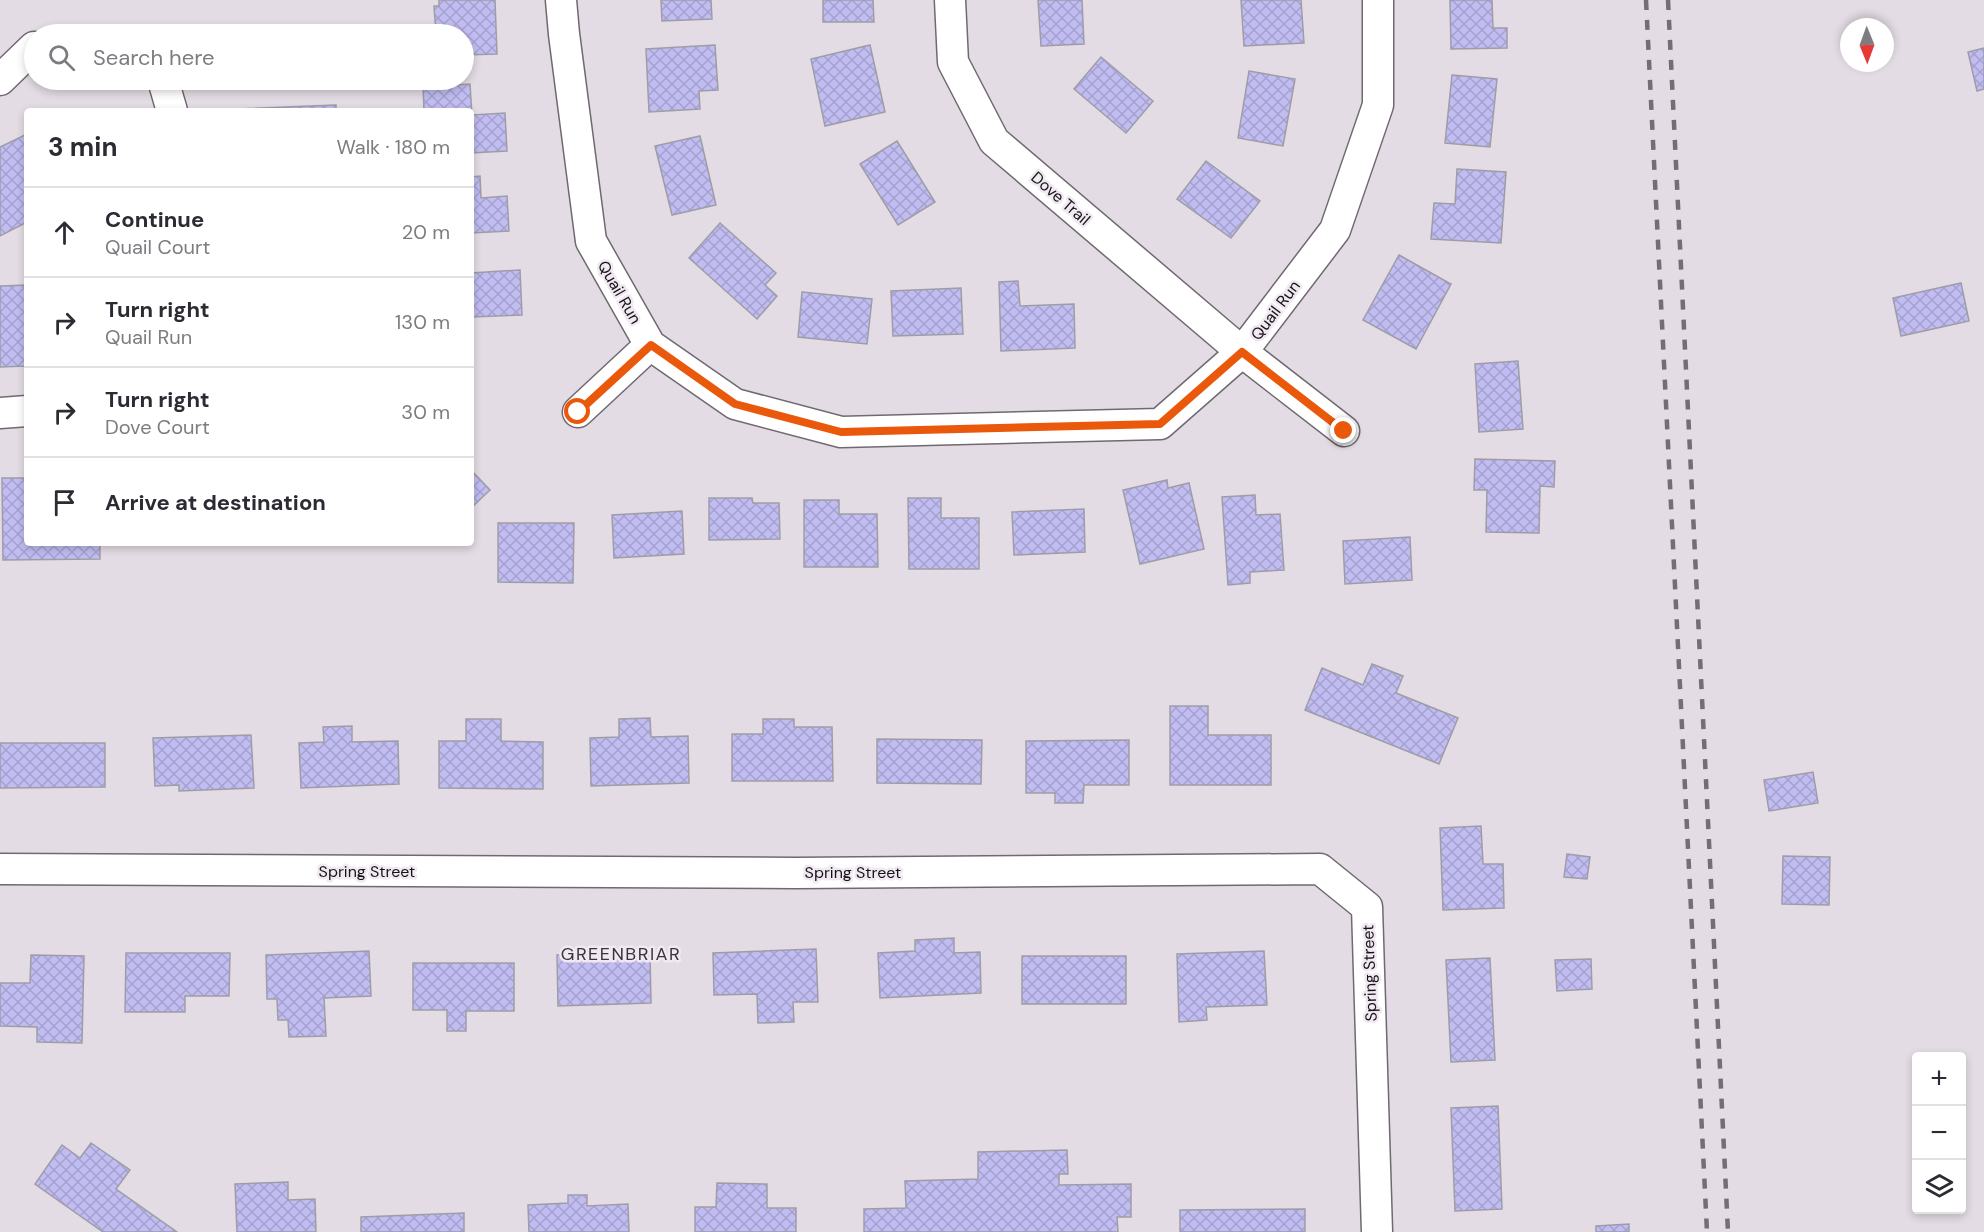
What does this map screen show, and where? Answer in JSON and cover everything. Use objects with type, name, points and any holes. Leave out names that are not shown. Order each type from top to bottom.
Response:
[{"type":"street","name":"Quail Run","points":[[561,0],[591,241],[651,345],[735,404],[841,432],[1160,424],[1242,352],[1335,230],[1378,105],[1378,0]]},
{"type":"street","name":"Dove Trail","points":[[950,0],[953,62],[994,141],[1242,352],[1344,431]]},
{"type":"street","points":[[0,80],[24,57]]},
{"type":"street","points":[[165,90],[171,108]]},
{"type":"street","points":[[578,412],[651,345]]},
{"type":"street","points":[[0,413],[24,411]]},
{"type":"street","name":"Spring Street","points":[[0,869],[796,873],[1320,869],[1367,907],[1377,1232]]},
{"type":"building","points":[[439,0],[495,0],[497,54],[474,55],[474,24],[435,24],[434,6],[439,6]]},
{"type":"building","points":[[661,0],[711,0],[712,19],[662,21]]},
{"type":"building","points":[[823,0],[873,0],[874,22],[823,22]]},
{"type":"building","points":[[1038,0],[1082,0],[1084,44],[1041,46]]},
{"type":"building","points":[[1241,0],[1301,0],[1304,43],[1244,46]]},
{"type":"building","points":[[1450,0],[1492,0],[1493,28],[1507,28],[1507,48],[1451,49]]},
{"type":"building","points":[[715,45],[718,90],[699,91],[700,109],[649,112],[646,49]]},
{"type":"building","points":[[870,45],[885,112],[825,126],[811,59]]},
{"type":"building","points":[[1984,48],[1984,89],[1977,91],[1968,52]]},
{"type":"building","points":[[1101,57],[1153,101],[1126,133],[1074,89]]},
{"type":"building","points":[[1249,71],[1295,79],[1283,146],[1238,138]]},
{"type":"building","points":[[1452,75],[1497,79],[1490,147],[1445,143]]},
{"type":"building","points":[[423,90],[470,90],[472,108],[424,108]]},
{"type":"building","points":[[336,105],[336,108],[260,108]]},
{"type":"building","points":[[505,113],[507,151],[474,153],[474,115]]},
{"type":"building","points":[[24,135],[24,224],[0,236],[0,147]]},
{"type":"building","points":[[700,136],[716,205],[672,215],[655,146]]},
{"type":"building","points":[[897,141],[935,202],[898,225],[860,164]]},
{"type":"building","points":[[1206,161],[1260,201],[1231,238],[1177,199]]},
{"type":"building","points":[[1457,169],[1506,172],[1501,243],[1431,239],[1434,203],[1455,204]]},
{"type":"building","points":[[480,176],[481,198],[507,196],[509,231],[474,233],[474,177]]},
{"type":"building","points":[[720,223],[776,273],[765,285],[777,296],[757,319],[689,258]]},
{"type":"building","points":[[1399,255],[1451,284],[1416,349],[1363,320]]},
{"type":"building","points":[[520,270],[522,315],[474,317],[474,273]]},
{"type":"building","points":[[1018,281],[1020,306],[1074,304],[1075,348],[1001,351],[999,282]]},
{"type":"building","points":[[1961,283],[1969,321],[1901,336],[1893,298]]},
{"type":"building","points":[[24,285],[24,366],[0,367],[0,286]]},
{"type":"building","points":[[961,288],[963,334],[893,336],[891,291]]},
{"type":"building","points":[[802,292],[872,299],[867,344],[798,337]]},
{"type":"building","points":[[1518,361],[1523,429],[1479,432],[1475,364]]},
{"type":"building","points":[[1475,459],[1555,461],[1554,487],[1540,486],[1539,533],[1486,532],[1487,490],[1474,490]]},
{"type":"building","points":[[474,473],[490,490],[474,505]]},
{"type":"building","points":[[2,478],[24,478],[24,546],[100,546],[100,559],[3,560]]},
{"type":"building","points":[[1167,480],[1168,488],[1189,483],[1204,549],[1140,564],[1123,490]]},
{"type":"building","points":[[1255,495],[1256,515],[1280,514],[1284,570],[1250,572],[1250,583],[1228,585],[1222,497]]},
{"type":"building","points":[[709,498],[752,498],[753,503],[779,503],[780,539],[709,540]]},
{"type":"building","points":[[908,498],[941,498],[941,518],[979,518],[979,569],[909,569]]},
{"type":"building","points":[[804,500],[839,500],[839,514],[877,514],[878,567],[804,567]]},
{"type":"building","points":[[1084,509],[1085,552],[1014,555],[1012,512]]},
{"type":"building","points":[[682,511],[684,554],[614,558],[612,515]]},
{"type":"building","points":[[498,523],[574,523],[573,583],[498,582]]},
{"type":"building","points":[[1410,537],[1412,580],[1345,584],[1343,541]]},
{"type":"building","points":[[1372,664],[1403,676],[1396,693],[1458,718],[1439,764],[1305,710],[1322,668],[1363,685]]},
{"type":"building","points":[[1170,706],[1208,706],[1208,735],[1271,735],[1271,785],[1170,785]]},
{"type":"building","points":[[650,718],[651,737],[688,736],[689,783],[591,786],[590,738],[619,737],[619,719]]},
{"type":"building","points":[[466,719],[501,719],[501,741],[543,742],[543,789],[439,788],[439,741],[466,741]]},
{"type":"building","points":[[763,719],[794,719],[794,727],[832,727],[833,781],[732,781],[732,734],[763,734]]},
{"type":"building","points":[[352,726],[352,742],[398,741],[399,784],[301,788],[299,743],[324,742],[323,727]]},
{"type":"building","points":[[251,735],[254,788],[179,791],[179,785],[155,786],[153,738]]},
{"type":"building","points":[[877,739],[982,740],[981,784],[877,783]]},
{"type":"building","points":[[1129,740],[1129,785],[1084,785],[1083,803],[1055,803],[1055,793],[1026,793],[1026,741]]},
{"type":"building","points":[[0,743],[105,743],[105,787],[0,788]]},
{"type":"building","points":[[1813,772],[1818,803],[1769,811],[1764,780]]},
{"type":"building","points":[[1481,826],[1483,864],[1503,864],[1504,908],[1443,910],[1440,828]]},
{"type":"building","points":[[1567,854],[1590,857],[1587,879],[1564,877]]},
{"type":"building","points":[[1783,856],[1830,857],[1829,905],[1782,904]]},
{"type":"building","points":[[954,938],[954,953],[980,952],[981,993],[880,998],[878,953],[915,951],[915,940]]},
{"type":"building","points":[[816,949],[818,1002],[793,1002],[794,1022],[758,1023],[757,994],[714,995],[713,953]]},
{"type":"building","points":[[369,951],[371,996],[324,998],[326,1036],[289,1037],[288,1020],[278,1020],[277,999],[267,999],[266,955]]},
{"type":"building","points":[[1264,951],[1267,1005],[1206,1007],[1207,1020],[1179,1022],[1177,954]]},
{"type":"building","points":[[650,952],[651,1003],[558,1006],[557,955]]},
{"type":"building","points":[[126,953],[230,953],[229,996],[185,996],[185,1012],[125,1012]]},
{"type":"building","points":[[31,955],[84,956],[82,1043],[37,1042],[37,1027],[0,1026],[0,983],[30,983]]},
{"type":"building","points":[[1022,956],[1126,956],[1126,1004],[1022,1004]]},
{"type":"building","points":[[1490,958],[1495,1060],[1451,1062],[1446,960]]},
{"type":"building","points":[[1591,959],[1592,989],[1557,991],[1555,960]]},
{"type":"building","points":[[413,963],[514,963],[514,1011],[466,1011],[466,1031],[447,1031],[447,1010],[413,1010]]},
{"type":"building","points":[[1498,1106],[1502,1209],[1455,1211],[1451,1108]]},
{"type":"building","points":[[91,1143],[130,1170],[116,1189],[177,1232],[103,1232],[35,1184],[62,1145],[80,1158]]},
{"type":"building","points":[[1067,1150],[1068,1174],[1059,1174],[1059,1185],[1131,1184],[1131,1217],[1117,1217],[1118,1232],[864,1232],[864,1209],[906,1208],[905,1181],[978,1179],[978,1152]]},
{"type":"building","points":[[288,1182],[288,1200],[315,1199],[316,1232],[237,1232],[235,1184]]},
{"type":"building","points":[[717,1183],[767,1184],[767,1208],[796,1208],[796,1232],[695,1232],[695,1207],[716,1207]]},
{"type":"building","points":[[568,1195],[587,1195],[587,1206],[628,1204],[629,1232],[529,1232],[528,1205],[568,1203]]},
{"type":"building","points":[[1305,1209],[1305,1232],[1180,1232],[1180,1210]]},
{"type":"building","points":[[464,1213],[464,1232],[361,1232],[361,1217]]},
{"type":"building","points":[[1629,1224],[1629,1232],[1596,1232],[1596,1226]]},
{"type":"railway","points":[[1646,0],[1707,1232]]},
{"type":"railway","points":[[1668,0],[1728,1232]]},
{"type":"district","name":"GREENBRIAR","points":[[621,954]]},
{"type":"route","points":[[578,412],[651,345],[735,404],[841,432],[1160,424],[1242,352],[1344,431]]}]
